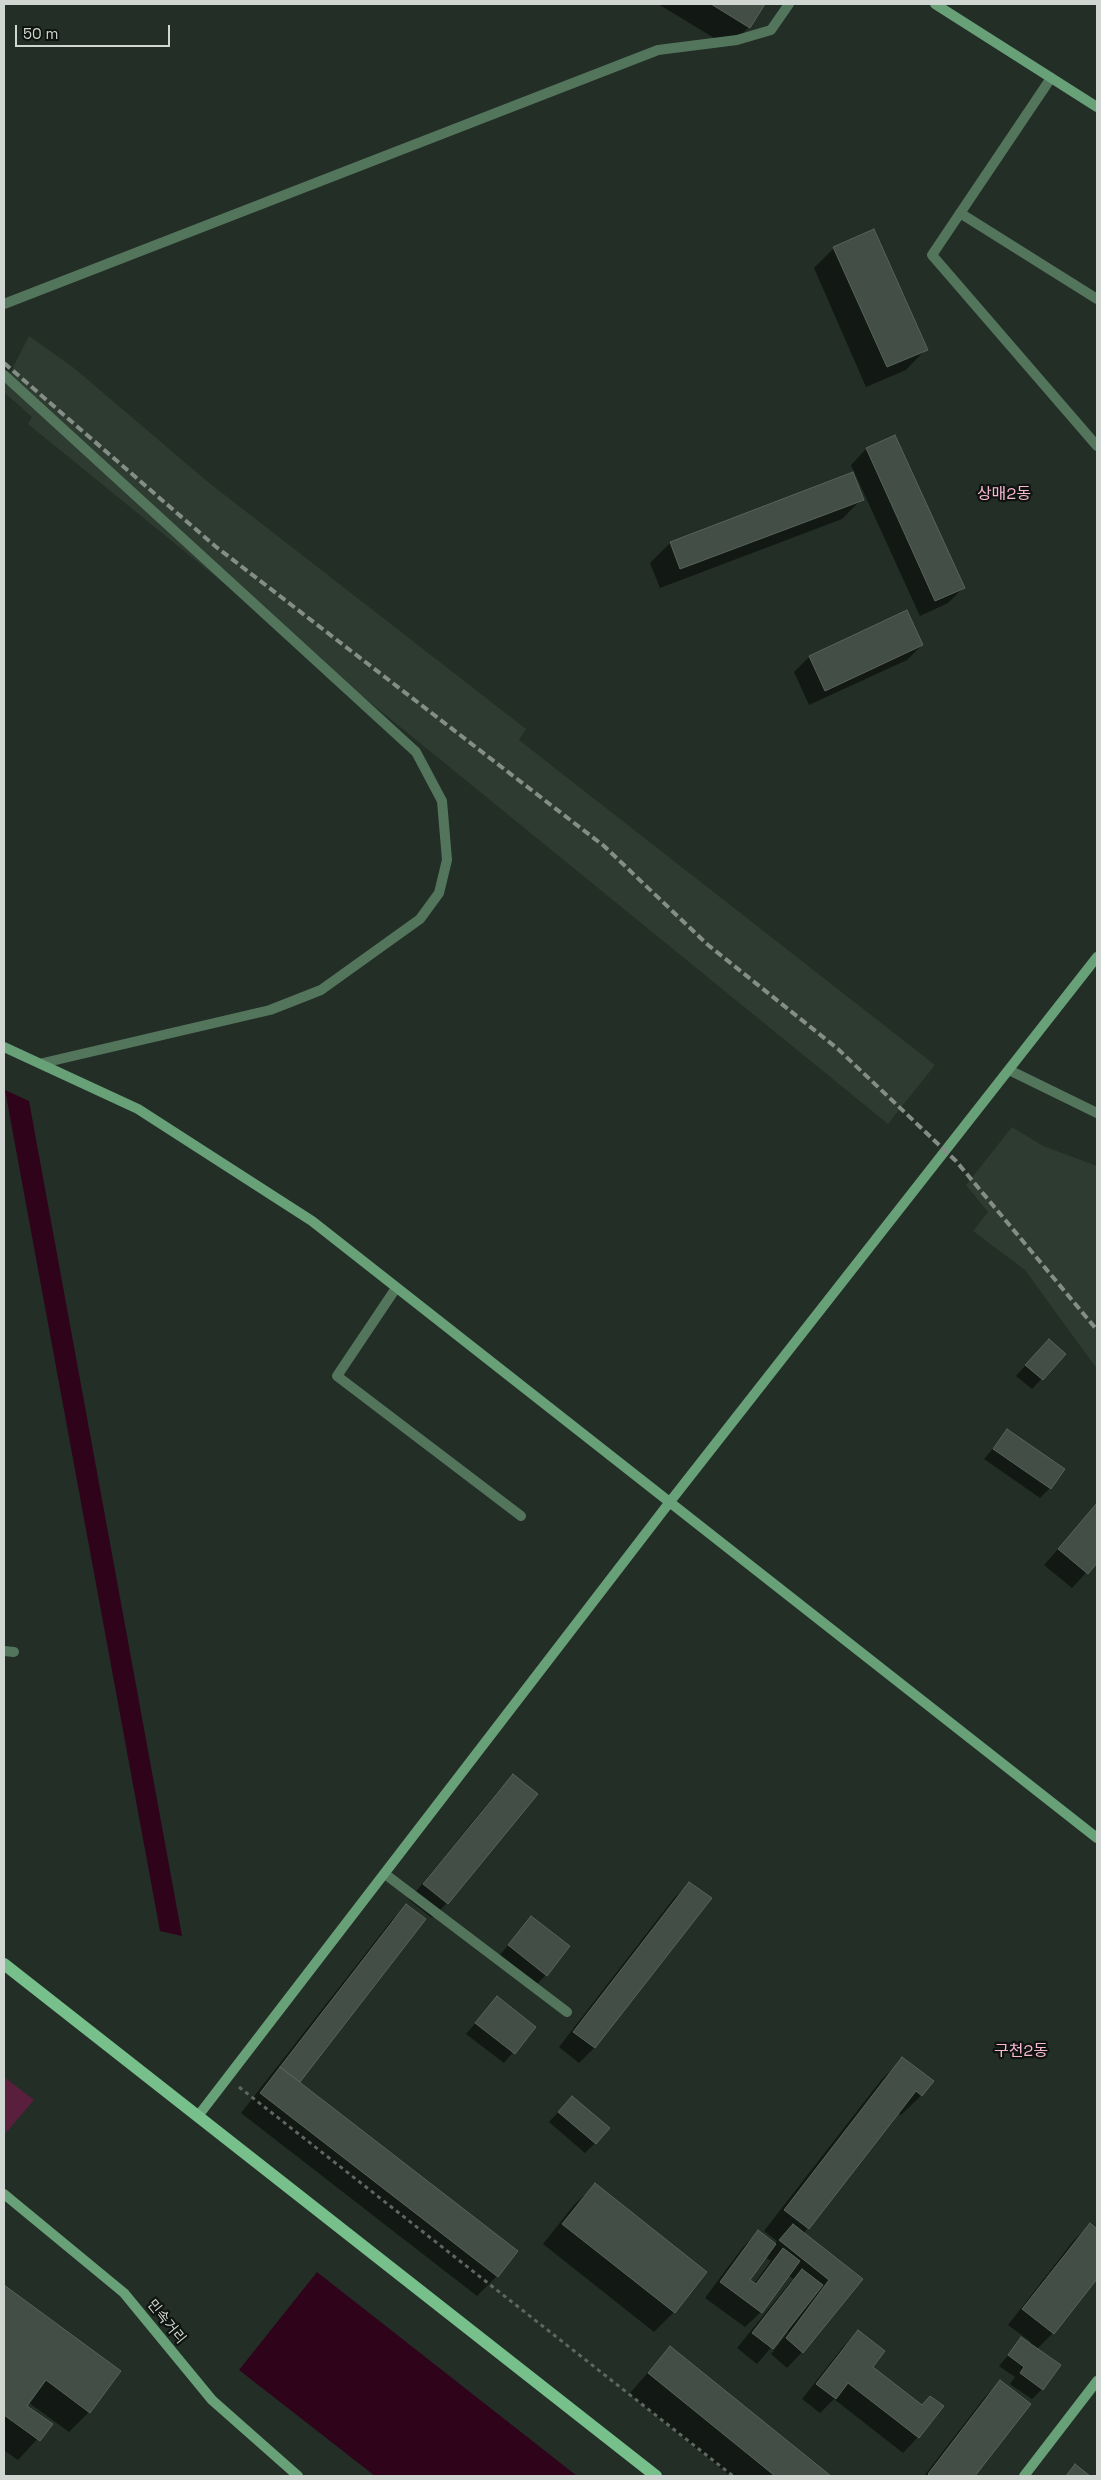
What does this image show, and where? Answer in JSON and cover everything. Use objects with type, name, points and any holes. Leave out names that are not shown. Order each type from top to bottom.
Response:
[{"type":"main road","points":[[4,1964],[656,2476]]},
{"type":"street","points":[[4,304],[658,50],[737,40],[771,30],[789,4]]},
{"type":"street","points":[[935,4],[1097,107]]},
{"type":"street","points":[[1051,78],[932,255],[1097,446]]},
{"type":"street","points":[[960,213],[1097,299]]},
{"type":"street","points":[[4,375],[416,752],[442,801],[448,860],[438,893],[420,919],[321,990],[270,1010],[43,1063]]},
{"type":"street","points":[[198,2116],[669,1504],[1097,957]]},
{"type":"street","points":[[4,1047],[43,1063],[138,1108],[312,1221],[669,1504],[1097,1838]]},
{"type":"street","points":[[1009,1070],[1097,1113]]},
{"type":"street","points":[[396,1288],[337,1376],[521,1516]]},
{"type":"street","points":[[385,1874],[567,2012]]},
{"type":"street","name":"민속거리","points":[[4,2194],[124,2293],[212,2400],[298,2476]]},
{"type":"street","points":[[1024,2476],[1097,2381]]},
{"type":"path","points":[[228,2078],[733,2476]]},
{"type":"shaded area","points":[[29,336],[74,368],[208,482],[526,729],[519,740],[935,1065],[888,1124],[28,424],[32,417],[4,392],[4,385]]},
{"type":"shaded area","points":[[5,1090],[29,1101],[182,1936],[160,1931]]},
{"type":"shaded area","points":[[1012,1127],[1043,1146],[1097,1166],[1097,1369],[1025,1270],[973,1231],[988,1212],[966,1185]]},
{"type":"shaded area","points":[[4,2077],[34,2100],[4,2135]]},
{"type":"shaded area","points":[[317,2272],[577,2476],[375,2476],[239,2370]]},
{"type":"building","points":[[711,4],[765,4],[750,28]]},
{"type":"building","points":[[874,229],[928,350],[887,367],[833,247]]},
{"type":"building","points":[[895,435],[965,588],[935,601],[866,448]]},
{"type":"building","points":[[853,472],[864,500],[680,569],[670,542]]},
{"type":"building","points":[[907,610],[923,645],[825,691],[809,656]]},
{"type":"building","points":[[1049,1339],[1066,1354],[1043,1380],[1025,1365]]},
{"type":"building","points":[[1007,1429],[1065,1469],[1051,1489],[993,1449]]},
{"type":"building","points":[[1097,1503],[1097,1563],[1088,1574],[1058,1549]]},
{"type":"building","points":[[513,1774],[538,1794],[448,1904],[423,1884]]},
{"type":"building","points":[[689,1882],[712,1898],[595,2048],[573,2032]]},
{"type":"building","points":[[406,1904],[426,1919],[300,2082],[280,2067]]},
{"type":"building","points":[[531,1916],[570,1946],[547,1976],[508,1945]]},
{"type":"building","points":[[497,1996],[536,2027],[515,2054],[475,2023]]},
{"type":"building","points":[[902,2057],[934,2081],[922,2096],[916,2091],[809,2229],[784,2210]]},
{"type":"building","points":[[280,2067],[518,2251],[498,2277],[260,2093]]},
{"type":"building","points":[[572,2096],[610,2128],[596,2144],[558,2112]]},
{"type":"building","points":[[595,2183],[707,2272],[675,2313],[562,2224]]},
{"type":"building","points":[[1090,2223],[1097,2229],[1097,2279],[1054,2334],[1022,2309]]},
{"type":"building","points":[[793,2224],[863,2279],[803,2353],[786,2338],[829,2280],[779,2240]]},
{"type":"building","points":[[758,2230],[776,2244],[750,2280],[756,2284],[783,2248],[800,2261],[762,2313],[720,2282]]},
{"type":"building","points":[[802,2269],[823,2285],[773,2349],[752,2333]]},
{"type":"building","points":[[4,2285],[121,2371],[90,2413],[46,2380],[27,2406],[53,2424],[40,2441],[4,2415]]},
{"type":"building","points":[[858,2330],[885,2351],[873,2367],[922,2405],[930,2396],[944,2406],[919,2438],[848,2383],[836,2399],[816,2384]]},
{"type":"building","points":[[1021,2337],[1061,2365],[1043,2390],[1020,2373],[1024,2367],[1008,2355]]},
{"type":"building","points":[[670,2346],[831,2476],[775,2476],[648,2373]]},
{"type":"building","points":[[1000,2380],[1031,2404],[975,2476],[931,2476],[928,2474]]},
{"type":"building","points":[[1075,2464],[1090,2476],[1066,2476]]},
{"type":"railway","points":[[4,363],[215,546],[604,846],[708,945],[838,1049],[956,1161],[1097,1330]]},
{"type":"district","name":"상매2동","points":[[1004,495]]},
{"type":"district","name":"구천2동","points":[[1021,2052]]}]
